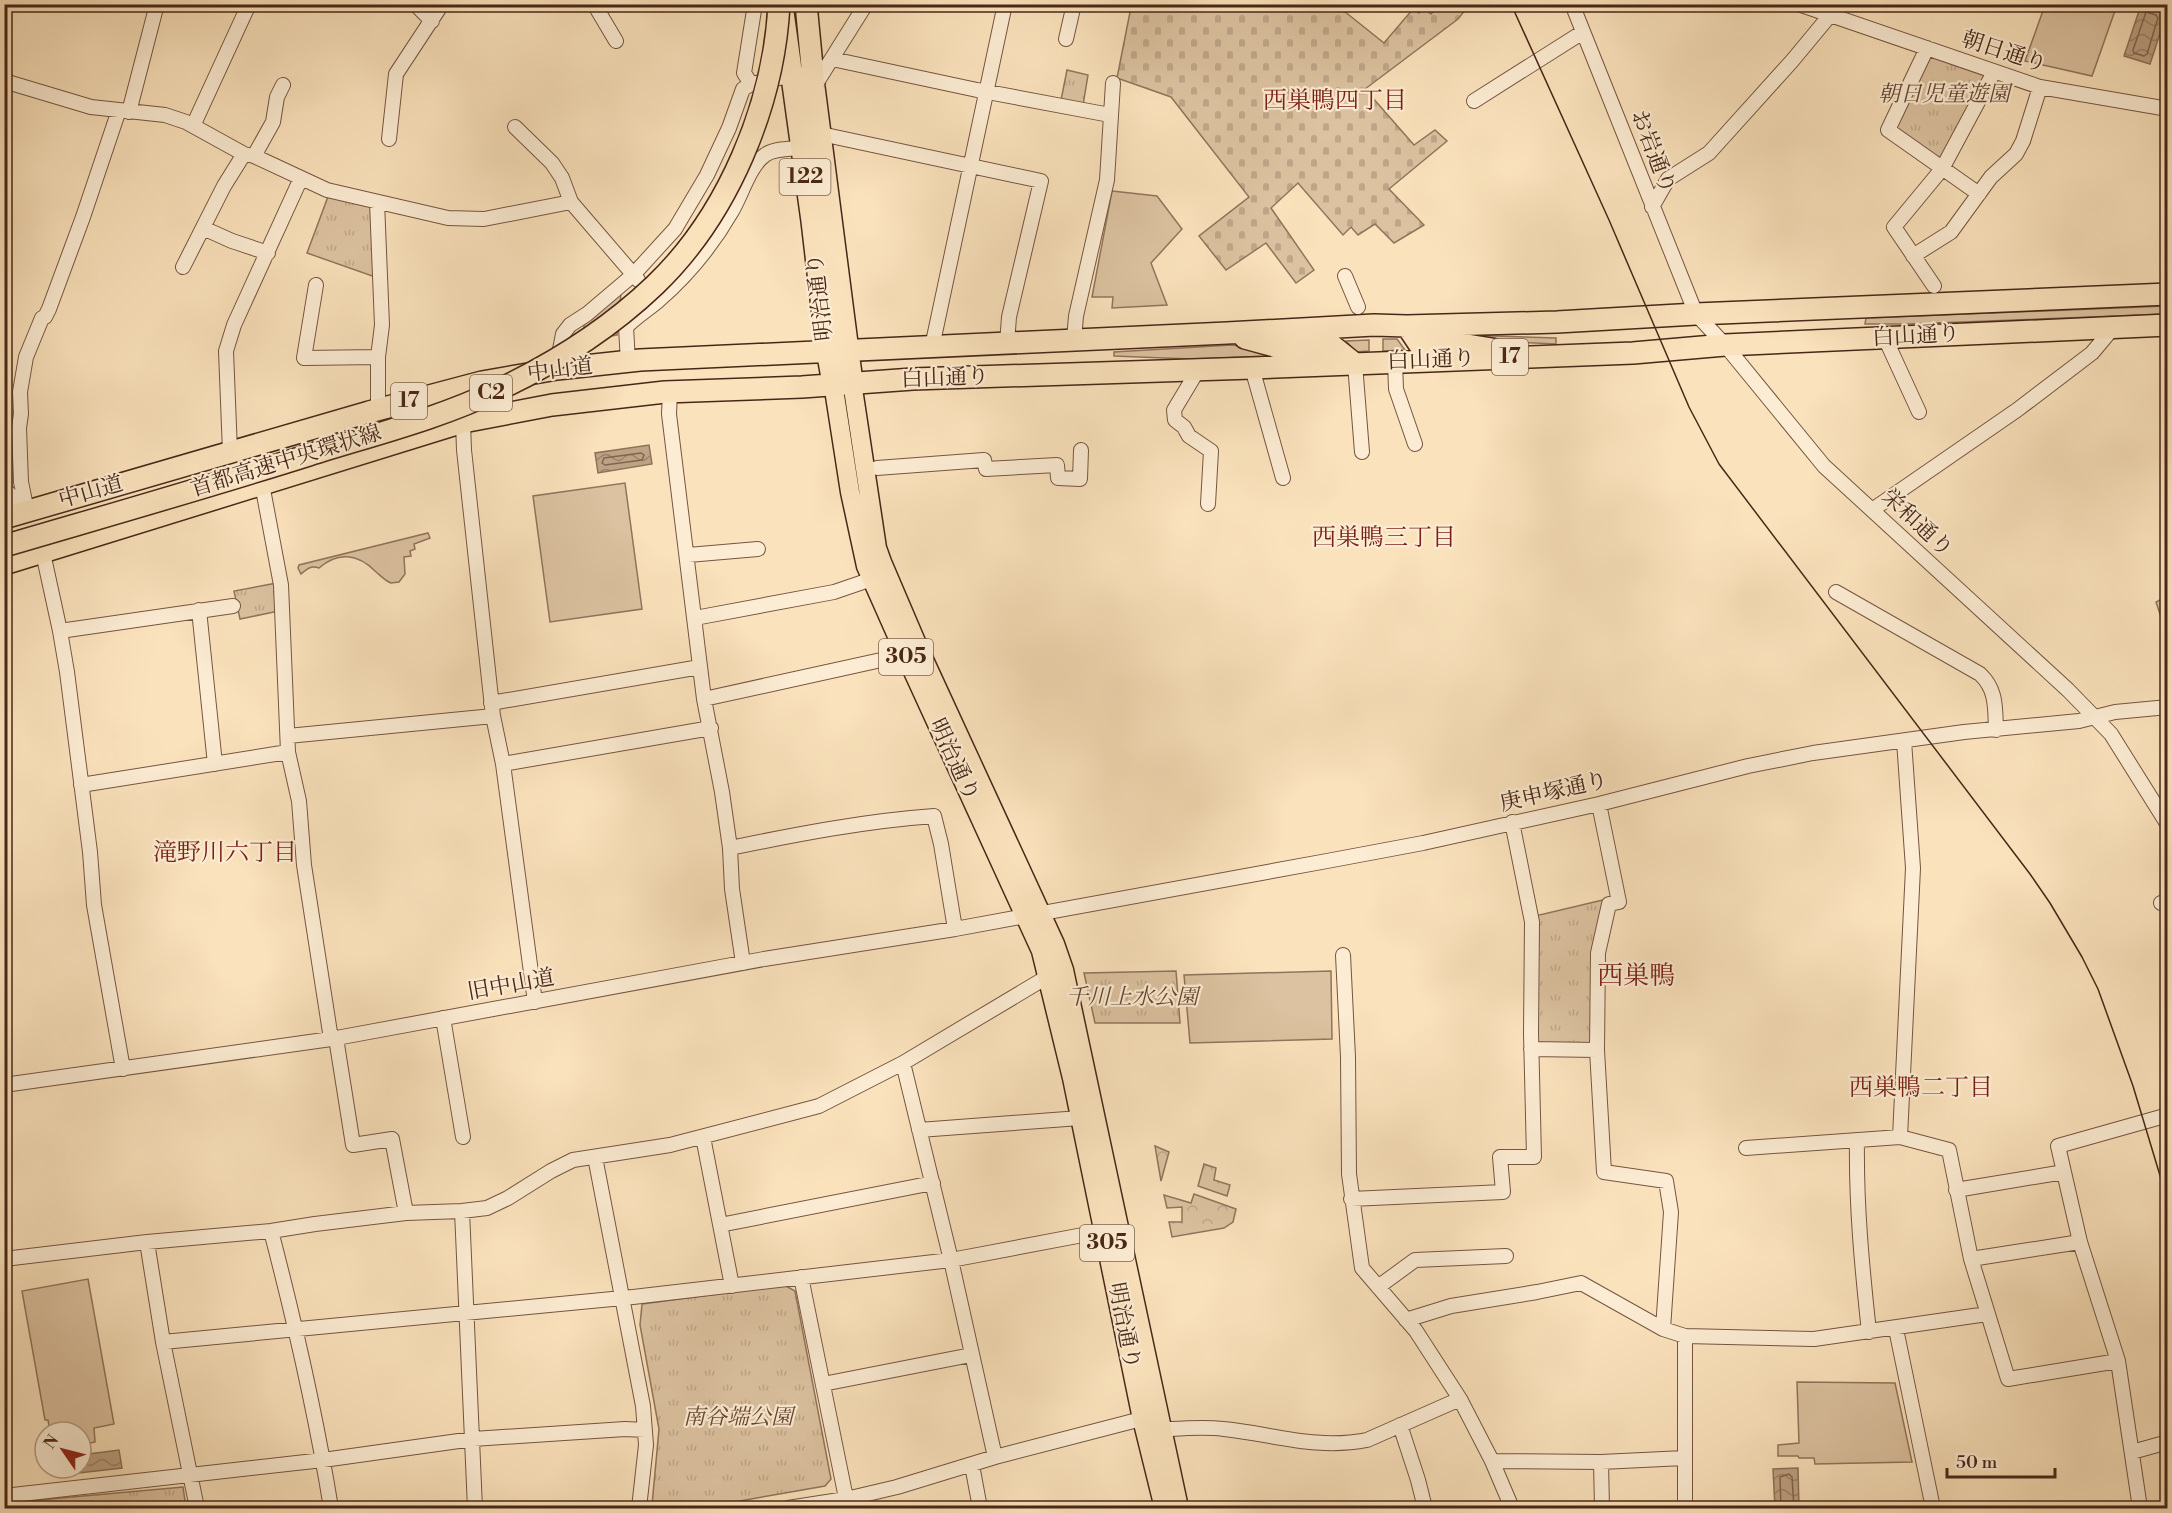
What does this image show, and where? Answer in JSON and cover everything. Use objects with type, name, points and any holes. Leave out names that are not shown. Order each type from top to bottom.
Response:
[{"type":"highway","name":"明治通り","points":[[778,4],[842,383]]},
{"type":"highway","name":"首都高速中央環状線","points":[[4,545],[444,408],[526,372],[578,342],[612,317],[654,280],[684,244],[714,201],[740,151],[758,103],[778,4]]},
{"type":"highway","name":"明治通り","points":[[806,4],[821,134],[837,350]]},
{"type":"highway","name":"白山通り","points":[[837,350],[1007,344],[1374,325],[1631,319],[1696,314],[2168,294]]},
{"type":"highway","name":"白山通り","points":[[802,387],[913,379],[1633,353],[1725,345],[2168,325]]},
{"type":"highway","points":[[1407,326],[1419,344],[1461,344],[1531,356]]},
{"type":"highway","points":[[1227,333],[1278,347],[1330,344],[1356,364]]},
{"type":"highway","name":"中山道","points":[[4,518],[378,409],[482,382],[557,369],[628,362],[837,350]]},
{"type":"highway","name":"中山道","points":[[4,564],[463,422],[552,405],[670,392],[802,387]]},
{"type":"main road","name":"明治通り","points":[[842,383],[850,492],[866,566],[912,653],[1032,915],[1064,970],[1153,1423],[1164,1509]]},
{"type":"main road","name":"明治通り","points":[[842,383],[877,548],[912,653]]},
{"type":"main road","name":"明治通り","points":[[1032,915],[1104,1231],[1153,1423],[1179,1509]]},
{"type":"street","points":[[27,511],[21,482],[19,428],[20,392],[26,357],[42,318],[49,309],[124,111],[157,4]]},
{"type":"street","points":[[193,126],[249,4]]},
{"type":"street","points":[[415,4],[432,21]]},
{"type":"street","points":[[389,139],[396,74],[442,4]]},
{"type":"street","points":[[594,4],[616,41]]},
{"type":"street","points":[[752,84],[744,73],[755,4]]},
{"type":"street","points":[[557,369],[563,334],[570,325],[587,314],[633,275],[675,228],[707,176],[729,128],[743,89],[752,84],[790,75],[813,79],[832,59],[866,4]]},
{"type":"street","points":[[932,347],[1005,4]]},
{"type":"street","points":[[1066,39],[1074,4]]},
{"type":"street","name":"お岩通り","points":[[1572,4],[1696,314]]},
{"type":"street","name":"朝日通り","points":[[1798,4],[2040,87],[2168,108]]},
{"type":"street","points":[[1652,207],[1668,179],[1709,153],[1831,14]]},
{"type":"street","points":[[1474,101],[1583,32]]},
{"type":"street","points":[[1927,48],[1888,130],[1979,194]]},
{"type":"street","points":[[832,59],[1110,116]]},
{"type":"street","points":[[1934,286],[1893,227],[1942,169],[1994,72]]},
{"type":"street","points":[[4,81],[91,106],[165,115],[327,190],[448,218],[484,219],[571,202]]},
{"type":"street","points":[[1074,339],[1076,315],[1107,180],[1113,82]]},
{"type":"street","points":[[183,267],[224,186],[273,122],[277,97],[283,85]]},
{"type":"street","points":[[1913,256],[1951,232],[1991,177],[2016,153],[2023,141],[2040,87]]},
{"type":"street","points":[[516,126],[552,163],[562,178],[571,202],[656,302]]},
{"type":"street","points":[[821,134],[1041,181],[1009,317],[1007,344]]},
{"type":"street","points":[[628,362],[626,327],[636,316],[681,280],[698,260],[732,211],[757,164],[765,154],[801,148]]},
{"type":"street","points":[[707,176],[744,187]]},
{"type":"street","points":[[230,452],[226,351],[234,325],[301,178]]},
{"type":"street","points":[[376,202],[381,284],[378,409]]},
{"type":"street","points":[[203,228],[268,253]]},
{"type":"street","points":[[1345,276],[1358,307]]},
{"type":"street","points":[[316,285],[304,358],[378,357]]},
{"type":"street","name":"栄和通り","points":[[1696,314],[1725,345],[1824,466],[2077,698],[2111,734],[2168,825]]},
{"type":"street","points":[[1872,510],[2017,410],[2092,353],[2113,328]]},
{"type":"street","points":[[1885,338],[1919,412]]},
{"type":"street","points":[[1395,362],[1396,389],[1415,444]]},
{"type":"street","points":[[1356,364],[1362,452]]},
{"type":"street","points":[[1252,368],[1283,478]]},
{"type":"street","points":[[1198,370],[1174,410],[1175,420],[1184,427],[1189,436],[1212,451],[1208,504]]},
{"type":"street","points":[[670,392],[669,414],[704,699],[711,728],[730,848],[732,889],[742,963]]},
{"type":"street","points":[[463,422],[464,450],[492,710],[503,764],[535,1002]]},
{"type":"street","points":[[876,468],[984,460],[986,469],[1057,465],[1058,478],[1080,478],[1081,450]]},
{"type":"street","points":[[262,484],[281,585],[288,752],[299,801],[304,865],[353,1145],[392,1139],[406,1213]]},
{"type":"street","points":[[4,489],[27,511]]},
{"type":"street","points":[[688,555],[758,549]]},
{"type":"street","points":[[43,553],[60,631],[81,785],[94,905],[123,1069]]},
{"type":"street","points":[[695,618],[834,592],[872,579]]},
{"type":"street","points":[[1836,592],[1980,674],[1988,681],[1994,693],[1996,730]]},
{"type":"street","points":[[60,631],[233,606]]},
{"type":"street","points":[[199,610],[215,764]]},
{"type":"street","points":[[704,699],[912,653]]},
{"type":"street","points":[[288,736],[492,710],[700,667]]},
{"type":"street","name":"庚申塚通り","points":[[1032,915],[1412,845],[1599,804],[1748,766],[1813,753],[2079,721],[2115,712],[2168,706]]},
{"type":"street","points":[[503,764],[711,728]]},
{"type":"street","points":[[1900,1137],[1913,868],[1904,741]]},
{"type":"street","points":[[81,785],[288,752]]},
{"type":"street","points":[[1599,804],[1619,902],[1609,904],[1598,953],[1597,1050],[1604,1172],[1666,1181],[1671,1212],[1664,1329]]},
{"type":"street","points":[[730,848],[809,832],[934,816],[955,929]]},
{"type":"street","points":[[1351,1199],[1503,1192],[1500,1157],[1534,1157],[1531,1049],[1532,922],[1512,822]]},
{"type":"street","name":"旧中山道","points":[[4,1085],[334,1038],[742,963],[1032,915]]},
{"type":"street","points":[[1343,955],[1348,1057],[1349,1174],[1362,1269],[1416,1331],[1460,1400],[1492,1461],[1512,1509]]},
{"type":"street","points":[[4,1259],[147,1242],[271,1231],[406,1213],[487,1208],[573,1160],[670,1145],[819,1107],[903,1063],[1047,977]]},
{"type":"street","points":[[443,1018],[463,1137]]},
{"type":"street","points":[[1531,1049],[1597,1050]]},
{"type":"street","points":[[903,1063],[951,1260],[995,1457]]},
{"type":"street","points":[[2140,1509],[2118,1361],[2080,1242],[2058,1146],[2161,1117]]},
{"type":"street","points":[[919,1130],[1080,1118]]},
{"type":"street","points":[[703,1137],[732,1286]]},
{"type":"street","points":[[1746,1148],[1900,1137],[1949,1150],[1971,1259],[2008,1379],[2118,1361]]},
{"type":"street","points":[[1857,1140],[1858,1238],[1869,1332]]},
{"type":"street","points":[[596,1157],[643,1406],[646,1445],[639,1509]]},
{"type":"street","points":[[1956,1190],[2064,1172]]},
{"type":"street","points":[[720,1225],[933,1183]]},
{"type":"street","points":[[462,1211],[475,1509]]},
{"type":"street","points":[[271,1231],[296,1329],[331,1509]]},
{"type":"street","points":[[163,1342],[732,1286],[951,1260],[1104,1231]]},
{"type":"street","points":[[147,1242],[163,1342],[197,1509]]},
{"type":"street","points":[[1971,1259],[2080,1242]]},
{"type":"street","points":[[1378,1287],[1415,1260],[1506,1256]]},
{"type":"street","points":[[801,1277],[847,1504]]},
{"type":"street","points":[[1406,1320],[1451,1306],[1538,1293],[1581,1283],[1664,1329],[1685,1336],[1814,1338],[1896,1329],[1987,1314]]},
{"type":"street","points":[[1896,1329],[1933,1509]]},
{"type":"street","points":[[1685,1336],[1685,1509]]},
{"type":"street","points":[[823,1384],[971,1355]]},
{"type":"street","points":[[788,1509],[847,1504],[995,1457],[1153,1423],[1224,1429],[1300,1442],[1356,1442],[1368,1440],[1460,1400]]},
{"type":"street","points":[[1400,1425],[1425,1509]]},
{"type":"street","points":[[4,1496],[323,1460],[472,1439],[625,1429],[645,1430]]},
{"type":"street","points":[[2132,1452],[2168,1442]]},
{"type":"street","points":[[1492,1461],[1601,1462],[1684,1458]]},
{"type":"street","points":[[1601,1462],[1602,1509]]},
{"type":"street","points":[[972,1464],[980,1509]]},
{"type":"green space","points":[[1151,4],[1350,5],[1344,11],[1384,43],[1413,9],[1419,13],[1423,8],[1431,14],[1439,5],[1460,5],[1466,9],[1458,19],[1365,89],[1414,145],[1435,130],[1447,141],[1389,189],[1424,225],[1394,243],[1375,224],[1358,235],[1351,227],[1343,235],[1298,183],[1271,208],[1314,270],[1296,283],[1266,243],[1226,270],[1199,236],[1249,197],[1171,97],[1117,78],[1131,7],[1149,11]]},
{"type":"green space","points":[[2045,5],[2117,5],[2092,76],[2025,61]]},
{"type":"green space","name":"朝日児童遊園","points":[[1929,54],[1988,76],[1945,157],[1937,158],[1896,131],[1895,125]]},
{"type":"green space","points":[[1067,70],[1088,75],[1083,105],[1061,100]]},
{"type":"green space","points":[[1112,191],[1157,196],[1182,229],[1151,263],[1167,305],[1112,308],[1113,297],[1092,297]]},
{"type":"green space","points":[[329,194],[368,204],[374,209],[375,277],[307,253]]},
{"type":"green space","points":[[621,293],[617,335],[584,340],[584,323]]},
{"type":"green space","points":[[2167,306],[2167,314],[1865,324],[1866,318]]},
{"type":"green space","points":[[1464,335],[1556,338],[1556,344],[1464,340]]},
{"type":"green space","points":[[1383,339],[1397,339],[1405,350],[1383,351]]},
{"type":"green space","points":[[1369,340],[1369,351],[1356,352],[1346,341]]},
{"type":"green space","points":[[1232,345],[1272,351],[1272,356],[1191,359],[1114,356],[1114,352]]},
{"type":"green space","points":[[625,483],[642,609],[550,622],[533,496]]},
{"type":"green space","points":[[428,533],[430,538],[414,544],[415,549],[410,551],[411,556],[404,557],[405,574],[399,582],[391,583],[362,561],[348,557],[333,559],[319,568],[311,567],[301,574],[298,568],[299,565]]},
{"type":"green space","points":[[277,583],[279,611],[240,619],[234,591]]},
{"type":"green space","points":[[2167,596],[2167,625],[2164,626],[2156,602]]},
{"type":"green space","points":[[1607,899],[1593,1044],[1538,1044],[1535,916]]},
{"type":"green space","name":"千川上水公園","points":[[1176,971],[1180,1023],[1095,1023],[1084,973]]},
{"type":"green space","points":[[1331,971],[1332,1039],[1190,1043],[1184,975]]},
{"type":"green space","points":[[1155,1146],[1169,1152],[1161,1181]]},
{"type":"green space","points":[[1204,1164],[1216,1168],[1214,1180],[1230,1185],[1227,1196],[1198,1186]]},
{"type":"green space","points":[[1194,1194],[1236,1209],[1233,1222],[1224,1228],[1172,1237],[1169,1222],[1182,1222],[1182,1207],[1167,1208],[1164,1195],[1191,1203]]},
{"type":"green space","points":[[88,1279],[114,1424],[94,1428],[95,1442],[93,1442],[93,1420],[45,1420],[22,1291]]},
{"type":"green space","name":"南谷端公園","points":[[784,1285],[795,1291],[831,1479],[825,1486],[700,1508],[655,1508],[652,1505],[659,1429],[640,1325],[642,1304]]},
{"type":"green space","points":[[1797,1382],[1895,1383],[1912,1462],[1815,1464],[1814,1458],[1778,1456],[1778,1445],[1799,1443]]},
{"type":"green space","points":[[183,1487],[186,1508],[7,1508],[6,1503]]},
{"type":"water","points":[[2141,5],[2167,12],[2150,64],[2124,56]]},
{"type":"water","points":[[649,445],[652,464],[598,473],[595,453]]},
{"type":"water","points":[[119,1450],[122,1468],[93,1471],[93,1453]]},
{"type":"water","points":[[1798,1468],[1799,1508],[1775,1508],[1773,1469]]},
{"type":"tram line","points":[[1511,4],[1609,220],[1689,407],[1719,464],[2030,874],[2082,957],[2098,989],[2133,1086],[2168,1202]]},
{"type":"district","name":"西巣鴨四丁目","points":[[1335,101]]},
{"type":"district","name":"西巣鴨三丁目","points":[[1384,538]]},
{"type":"district","name":"滝野川六丁目","points":[[225,853]]},
{"type":"district","name":"西巣鴨","points":[[1636,976]]},
{"type":"district","name":"西巣鴨二丁目","points":[[1921,1088]]}]
